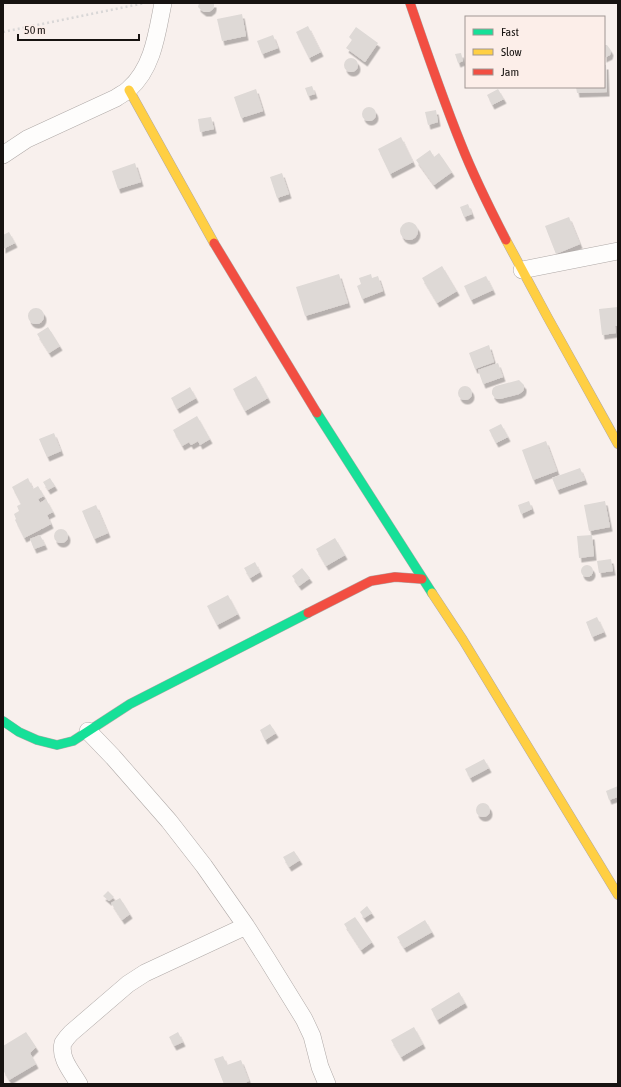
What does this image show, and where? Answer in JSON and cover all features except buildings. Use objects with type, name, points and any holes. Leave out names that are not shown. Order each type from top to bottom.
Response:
[{"type":"street","points":[[3,155],[27,140],[116,98],[128,90],[140,77],[148,61],[154,44],[163,3]]},
{"type":"street","points":[[410,3],[455,129],[481,190],[522,270],[618,444]]},
{"type":"street","points":[[128,90],[215,245],[322,422],[422,579],[463,640],[618,895]]},
{"type":"street","points":[[522,270],[618,251]]},
{"type":"street","points":[[3,721],[19,732],[37,740],[57,745],[73,741],[130,704],[371,581],[395,577],[422,579]]},
{"type":"street","points":[[88,731],[113,757],[169,822],[204,866],[246,926],[304,1019],[312,1036],[320,1067],[327,1084]]},
{"type":"street","points":[[79,1084],[65,1061],[62,1051],[64,1042],[71,1033],[128,984],[145,973],[246,926]]},
{"type":"path","points":[[3,32],[145,3]]},
{"type":"traffic: fast","points":[[317,413],[432,593]]},
{"type":"traffic: fast","points":[[3,721],[19,732],[37,740],[57,745],[73,741],[130,704],[308,613]]},
{"type":"traffic: slow","points":[[129,90],[214,243]]},
{"type":"traffic: slow","points":[[506,240],[618,444]]},
{"type":"traffic: slow","points":[[432,593],[463,640],[618,895]]},
{"type":"traffic: jam","points":[[410,3],[441,91],[471,169],[506,240]]},
{"type":"traffic: jam","points":[[214,243],[317,413]]},
{"type":"traffic: jam","points":[[308,613],[371,581],[395,577],[422,579]]}]
